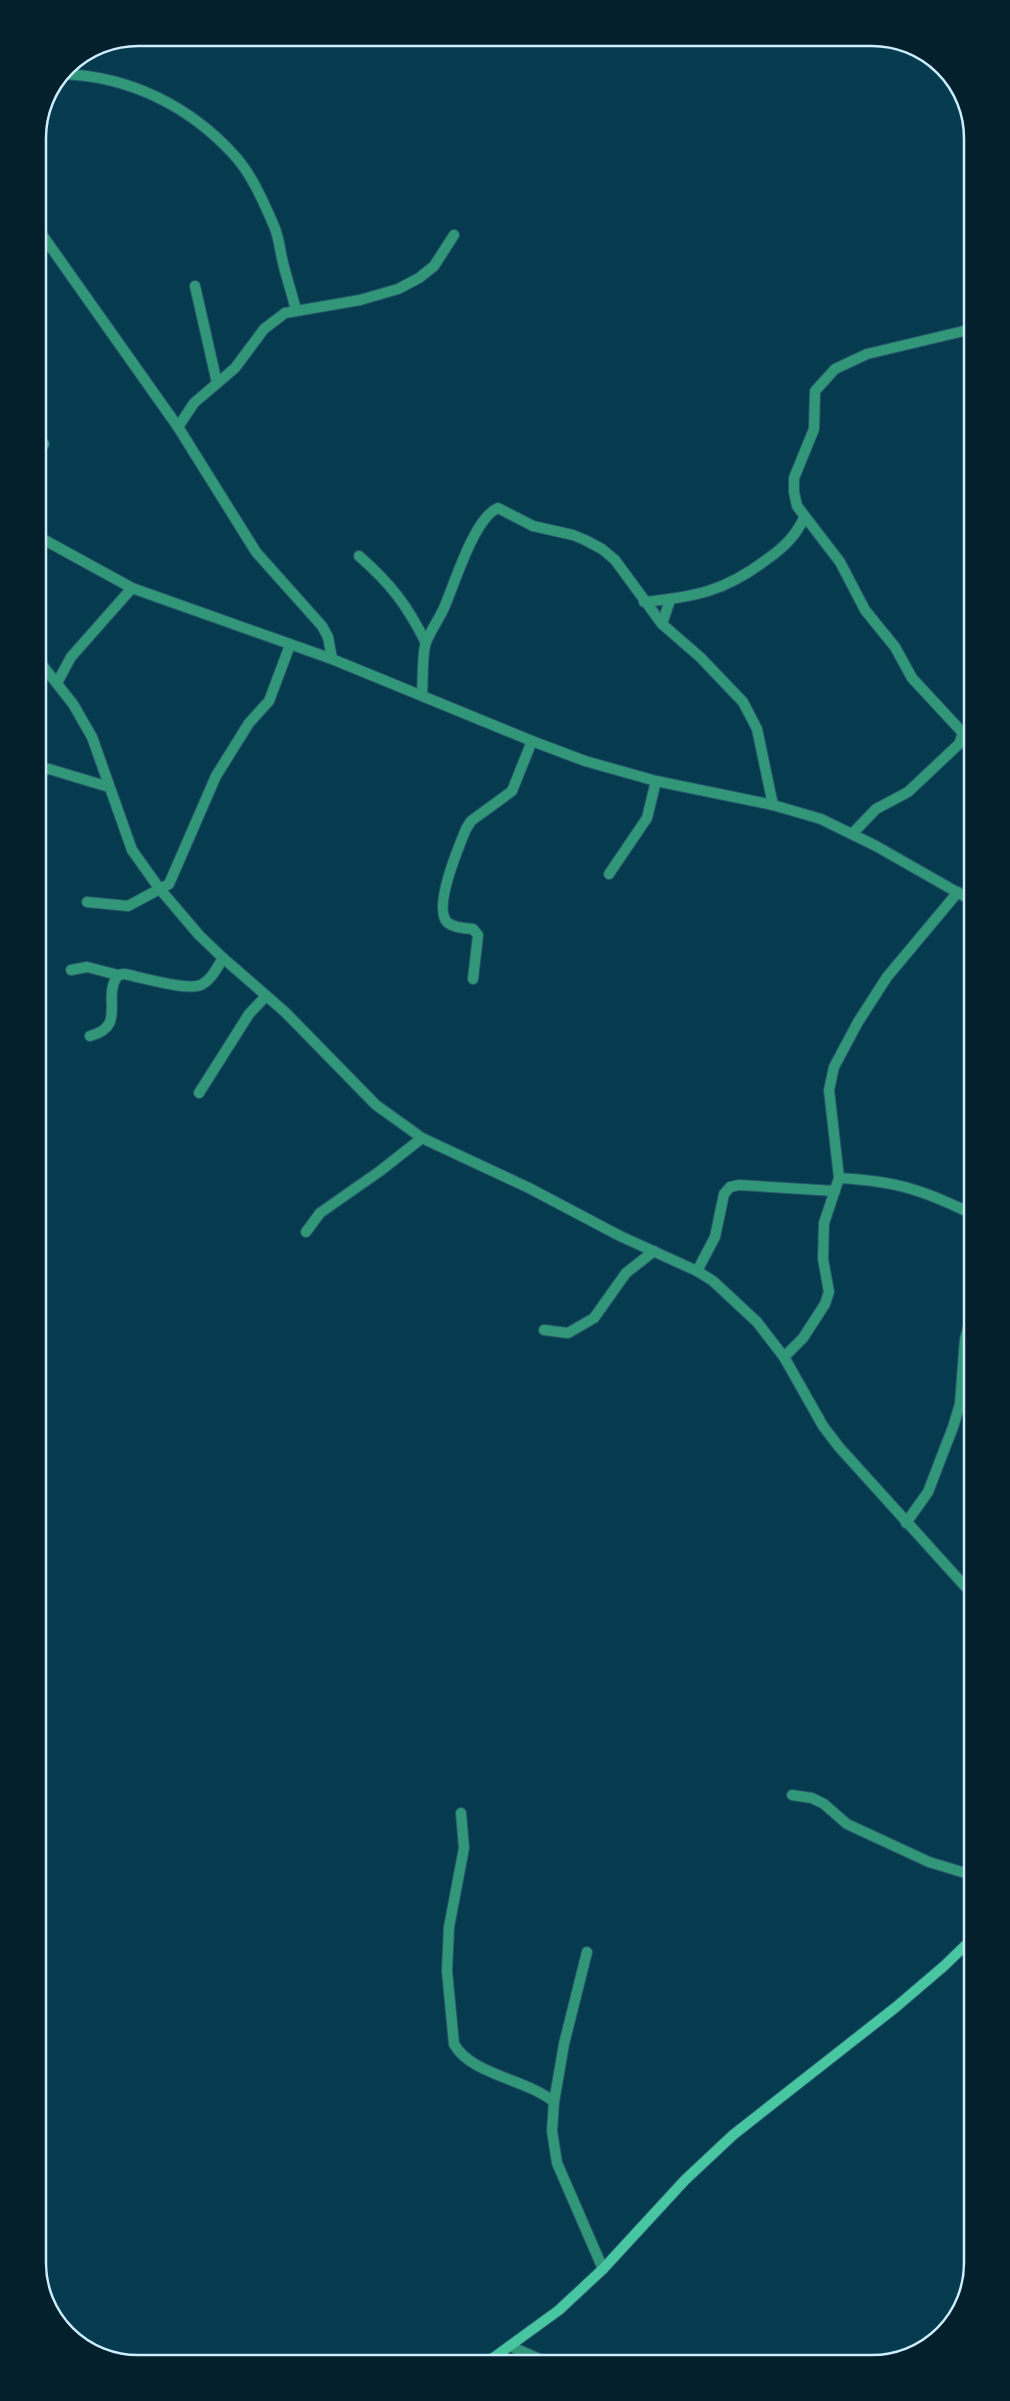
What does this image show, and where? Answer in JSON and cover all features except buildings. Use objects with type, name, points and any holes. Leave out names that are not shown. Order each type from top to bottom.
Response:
[{"type":"main road","points":[[497,2355],[559,2310],[603,2269],[685,2180],[733,2135],[896,2007],[964,1947]]},
{"type":"street","points":[[71,75],[117,80],[144,90],[174,106],[213,136],[236,157],[256,189],[274,228],[296,310]]},
{"type":"street","points":[[178,427],[194,403],[235,368],[271,322],[284,313],[360,300],[398,289],[419,278],[434,266],[454,235]]},
{"type":"street","points":[[46,240],[178,427],[256,552],[322,626],[328,637],[332,659]]},
{"type":"street","points":[[196,286],[217,383]]},
{"type":"street","points":[[852,834],[872,812],[908,792],[959,744],[963,733],[912,678],[895,646],[866,610],[840,562],[804,518],[797,506],[794,478],[812,439],[815,419],[815,391],[821,381],[835,369],[867,354],[964,331]]},
{"type":"street","points":[[422,695],[426,643],[444,610],[474,537],[485,518],[492,510],[498,508],[533,526],[573,535],[602,549],[615,560],[662,624],[700,657],[743,702],[757,729],[773,805]]},
{"type":"street","points":[[644,602],[684,598],[726,586],[749,573],[784,547],[798,532],[804,518]]},
{"type":"street","points":[[798,532],[816,531]]},
{"type":"street","points":[[46,541],[132,588],[332,659],[532,741],[586,760],[656,781],[773,805],[821,820],[852,834],[964,896]]},
{"type":"street","points":[[360,556],[384,578],[405,604],[426,643]]},
{"type":"street","points":[[57,683],[72,657],[132,588]]},
{"type":"street","points":[[662,624],[670,600]]},
{"type":"street","points":[[87,902],[128,906],[148,897],[159,888],[168,884],[216,776],[249,722],[268,701],[290,645]]},
{"type":"street","points":[[46,670],[57,683],[92,737],[132,850],[159,888],[199,935],[285,1012],[376,1105],[422,1138],[530,1188],[620,1236],[697,1271],[712,1281],[757,1322],[784,1356],[829,1433],[860,1472],[906,1524],[964,1586]]},
{"type":"street","points":[[473,979],[478,935],[474,929],[451,925],[445,921],[443,909],[446,889],[466,829],[471,821],[512,791],[532,741]]},
{"type":"street","points":[[46,769],[109,787]]},
{"type":"street","points":[[609,874],[647,818],[656,781]]},
{"type":"street","points":[[784,1356],[803,1338],[825,1304],[829,1292],[823,1259],[824,1223],[840,1178],[829,1090],[834,1068],[858,1022],[887,977],[958,892]]},
{"type":"street","points":[[71,970],[87,967],[118,975],[124,974],[184,986],[200,986],[209,979],[223,958]]},
{"type":"street","points":[[90,1036],[103,1032],[108,1027],[111,1019],[113,981],[118,975]]},
{"type":"street","points":[[198,1094],[249,1014],[266,996]]},
{"type":"street","points":[[306,1232],[320,1213],[380,1172],[422,1138]]},
{"type":"street","points":[[840,1178],[883,1181],[907,1187],[964,1211]]},
{"type":"street","points":[[697,1271],[715,1237],[724,1194],[730,1187],[739,1185],[835,1191]]},
{"type":"street","points":[[544,1330],[568,1334],[594,1318],[626,1273],[654,1251]]},
{"type":"street","points":[[906,1524],[928,1492],[953,1427],[960,1404],[964,1352]]},
{"type":"street","points":[[792,1794],[812,1798],[824,1804],[847,1824],[929,1862],[964,1872]]},
{"type":"street","points":[[461,1814],[464,1848],[449,1927],[447,1971],[454,2044],[467,2059],[507,2079],[536,2090],[554,2102]]},
{"type":"street","points":[[587,1952],[564,2044],[554,2102],[552,2131],[557,2163],[603,2269]]},
{"type":"street","points":[[510,2346],[530,2355]]}]
